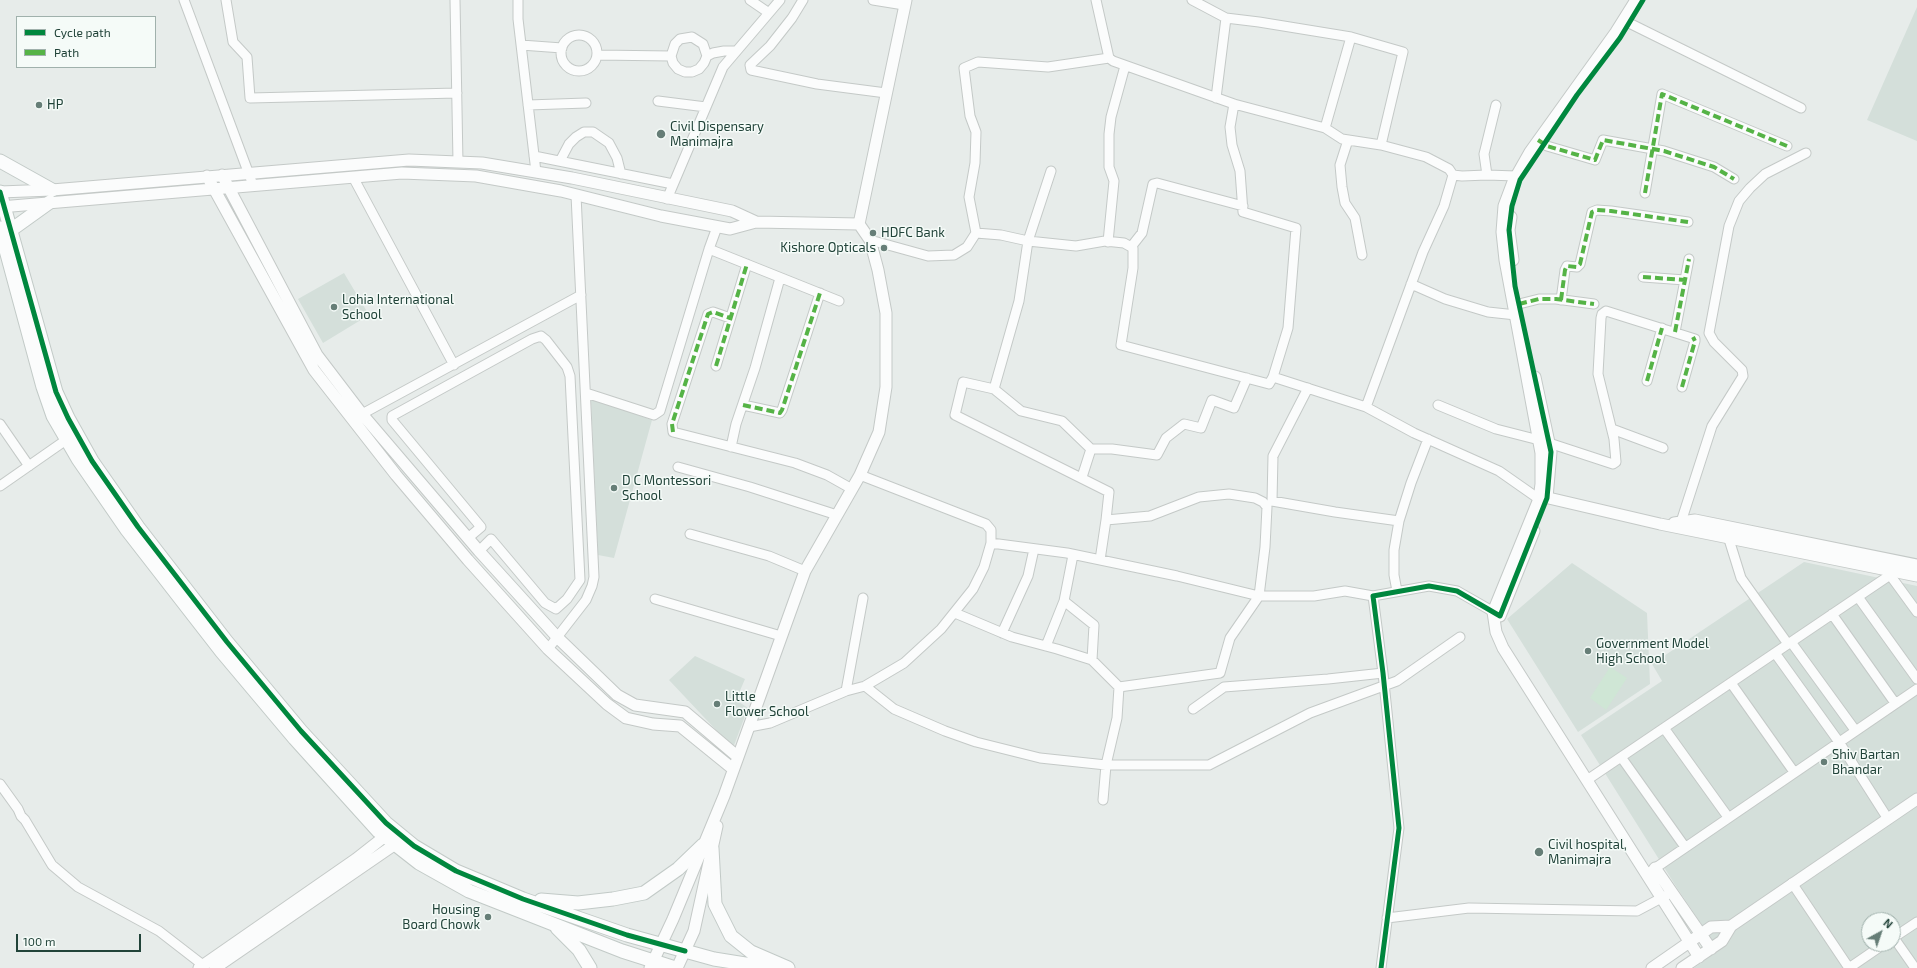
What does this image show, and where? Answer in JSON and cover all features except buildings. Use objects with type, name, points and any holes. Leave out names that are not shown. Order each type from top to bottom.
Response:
[{"type":"main road","points":[[0,161],[52,196],[5,229]]},
{"type":"main road","points":[[0,192],[5,229],[43,387],[53,416],[78,459],[127,530],[221,651],[295,739],[389,841],[420,863],[469,891],[652,964],[676,968]]},
{"type":"main road","points":[[5,229],[56,392],[68,418],[92,461],[134,521],[222,636],[301,731],[386,823],[414,846],[456,871],[523,899],[627,935],[714,959],[770,968]]},
{"type":"main road","points":[[523,899],[578,903],[613,899],[644,893],[708,847],[715,904],[732,936],[751,952],[788,968]]},
{"type":"main road","points":[[554,925],[579,950],[590,968]]},
{"type":"street","points":[[184,0],[253,185]]},
{"type":"street","points":[[226,0],[234,42],[247,57],[250,98],[457,93]]},
{"type":"street","points":[[455,0],[458,162]]},
{"type":"street","points":[[518,0],[521,45],[538,187]]},
{"type":"street","points":[[750,0],[769,12]]},
{"type":"street","points":[[661,216],[673,184],[723,67],[780,0]]},
{"type":"street","points":[[803,0],[792,18],[770,46],[750,66],[751,70],[817,84],[886,93]]},
{"type":"street","points":[[676,968],[694,931],[708,847],[724,796],[805,571],[860,474],[879,432],[886,387],[886,313],[878,270],[870,240],[859,224],[905,3],[873,0]]},
{"type":"street","points":[[1096,0],[1109,58]]},
{"type":"street","points":[[1192,0],[1226,18],[1351,37],[1403,52],[1381,146]]},
{"type":"street","points":[[1639,1],[1629,23],[1516,176],[1504,206],[1502,232],[1505,260],[1518,310],[1544,441],[1551,452],[1542,498],[1497,614],[1496,632],[1503,648],[1587,780],[1651,871],[1673,892],[1711,949]]},
{"type":"street","points":[[1518,310],[1510,230],[1512,206],[1520,180],[1541,142],[1639,1]]},
{"type":"street","points":[[1216,98],[1226,18]]},
{"type":"street","points":[[1629,23],[1801,108]]},
{"type":"street","points":[[574,36],[586,36],[594,43],[597,55],[596,60],[588,69],[576,70],[566,64],[563,59],[562,48],[565,42],[574,36]]},
{"type":"street","points":[[686,37],[692,37],[703,44],[707,56],[704,64],[699,69],[692,72],[685,72],[678,69],[673,63],[671,56],[675,44],[686,37]]},
{"type":"street","points":[[1325,128],[1351,37]]},
{"type":"street","points":[[521,45],[562,48]]},
{"type":"street","points":[[707,56],[724,51],[736,52]]},
{"type":"street","points":[[597,55],[671,56]]},
{"type":"street","points":[[870,240],[928,256],[954,255],[967,247],[976,233],[969,198],[975,163],[976,132],[970,116],[964,68],[978,62],[1048,67],[1109,58],[1125,66],[1234,104],[1325,128],[1342,139],[1381,146],[1426,157],[1449,169],[1453,175],[1444,206],[1423,252],[1366,407]]},
{"type":"street","points":[[1108,242],[1114,181],[1109,167],[1109,134],[1111,117],[1125,66]]},
{"type":"street","points":[[1645,193],[1653,150],[1660,96],[1664,94],[1787,146]]},
{"type":"street","points":[[658,101],[706,108]]},
{"type":"street","points":[[528,105],[586,103]]},
{"type":"street","points":[[976,233],[1001,234],[1028,241],[1076,246],[1108,242],[1124,243],[1133,248],[1133,268],[1122,345],[1268,384],[1274,376],[1288,328],[1296,228],[1244,212],[1240,171],[1232,145],[1230,127],[1234,104]]},
{"type":"street","points":[[1487,175],[1484,154],[1496,105]]},
{"type":"street","points":[[560,161],[569,144],[576,137],[584,132],[593,132],[609,143],[617,158],[621,174]]},
{"type":"street","points":[[1348,140],[1340,165],[1342,187],[1345,203],[1355,218],[1362,255]]},
{"type":"street","points":[[1541,142],[1594,160],[1603,140],[1664,151],[1714,167],[1734,179]]},
{"type":"street","points":[[1681,522],[1712,426],[1743,376],[1742,370],[1714,342],[1709,333],[1729,226],[1739,201],[1750,188],[1765,174],[1806,153]]},
{"type":"street","points":[[534,156],[673,184]]},
{"type":"street","points":[[2,206],[52,196],[74,188],[222,174],[409,160],[482,164],[536,172],[732,212],[756,222]]},
{"type":"street","points":[[994,389],[1019,301],[1028,241],[1051,171]]},
{"type":"street","points":[[0,192],[52,196],[76,200],[402,173],[476,176],[538,187],[661,216],[730,229],[756,222],[859,224]]},
{"type":"street","points":[[222,174],[312,358],[479,551],[558,638],[617,695],[635,705],[686,712],[738,757]]},
{"type":"street","points":[[1453,175],[1516,176]]},
{"type":"street","points":[[207,176],[312,358],[396,475],[468,560],[548,649],[607,704],[626,718],[653,724],[680,726],[733,769]]},
{"type":"street","points":[[353,177],[454,364]]},
{"type":"street","points":[[1131,247],[1142,233],[1153,184],[1157,183],[1243,206]]},
{"type":"street","points":[[74,188],[76,200]]},
{"type":"street","points":[[548,649],[586,600],[594,577],[576,195]]},
{"type":"street","points":[[1561,300],[1565,270],[1567,266],[1577,267],[1580,264],[1592,212],[1597,210],[1611,211],[1688,222]]},
{"type":"street","points":[[586,392],[654,415],[660,411],[717,227]]},
{"type":"street","points":[[709,249],[839,301]]},
{"type":"street","points":[[1675,332],[1689,260]]},
{"type":"street","points":[[716,366],[747,264]]},
{"type":"street","points":[[731,447],[780,278]]},
{"type":"street","points":[[1642,278],[1685,280]]},
{"type":"street","points":[[1411,284],[1444,299],[1488,312],[1518,310],[1539,299],[1594,304]]},
{"type":"street","points":[[743,405],[780,413],[820,293]]},
{"type":"street","points":[[362,414],[581,295]]},
{"type":"street","points":[[1438,405],[1496,429],[1544,441],[1613,464],[1616,462],[1614,439],[1598,374],[1602,314],[1606,311],[1693,337],[1695,341],[1682,387]]},
{"type":"street","points":[[730,318],[713,312],[708,314],[672,429],[673,432],[795,463],[827,475],[852,489]]},
{"type":"street","points":[[1647,382],[1662,328]]},
{"type":"street","points":[[541,336],[546,340],[567,367],[570,376],[581,577],[580,583],[559,608],[556,609],[550,607],[481,527],[392,420],[392,416],[532,339],[541,336]]},
{"type":"street","points":[[1274,376],[1366,407],[1428,439],[1500,471],[1542,498],[1660,524],[1726,532],[1912,564]]},
{"type":"street","points":[[1100,560],[1109,492],[955,414],[964,382],[994,389],[1021,411],[1062,421],[1091,449],[1112,449],[1157,455],[1166,438],[1184,424],[1201,428],[1212,400],[1234,408],[1247,378]]},
{"type":"street","points":[[1308,388],[1273,456],[1272,501],[1400,521]]},
{"type":"street","points":[[0,424],[29,466]]},
{"type":"street","points":[[1612,429],[1663,448]]},
{"type":"street","points":[[1397,591],[1394,575],[1394,550],[1400,521],[1411,483],[1428,439]]},
{"type":"street","points":[[0,486],[66,440]]},
{"type":"street","points":[[1082,477],[1091,449]]},
{"type":"street","points":[[678,467],[750,487],[837,515]]},
{"type":"street","points":[[748,726],[770,723],[846,691],[864,686],[904,663],[955,613],[973,589],[982,573],[991,544],[991,530],[986,524],[860,474]]},
{"type":"street","points":[[1106,520],[1150,516],[1200,497],[1229,494],[1255,498],[1263,502],[1267,507],[1267,524],[1259,596],[1230,638],[1220,673],[1119,687]]},
{"type":"street","points":[[1660,524],[1695,520],[1726,532],[1892,573],[1917,576]]},
{"type":"street","points":[[468,538],[481,527]]},
{"type":"street","points":[[1726,532],[1741,578],[1855,730]]},
{"type":"street","points":[[690,534],[769,556],[805,571]]},
{"type":"street","points":[[479,551],[491,539]]},
{"type":"street","points":[[991,544],[1034,549],[1100,560],[1259,596],[1314,596],[1345,591],[1373,596],[1430,586],[1457,591],[1497,614]]},
{"type":"street","points":[[1002,633],[1028,576],[1034,549]]},
{"type":"street","points":[[1046,646],[1064,601],[1073,555]]},
{"type":"street","points":[[1587,780],[1892,573],[1912,564]]},
{"type":"street","points":[[1892,573],[1917,612]]},
{"type":"street","points":[[1373,596],[1383,673],[1399,828],[1381,968]]},
{"type":"street","points":[[1858,597],[1917,679]]},
{"type":"street","points":[[846,691],[863,598]]},
{"type":"street","points":[[655,599],[781,636]]},
{"type":"street","points":[[1064,601],[1094,625],[1092,660]]},
{"type":"street","points":[[955,613],[1002,633],[1092,660],[1119,687],[1117,718],[1106,765],[1102,800]]},
{"type":"street","points":[[1832,614],[1895,703]]},
{"type":"street","points":[[864,686],[889,706],[945,731],[976,742],[1040,758],[1106,765],[1209,765],[1310,713],[1397,681],[1460,638]]},
{"type":"street","points":[[1775,653],[1839,742],[1888,819]]},
{"type":"street","points":[[1193,709],[1224,687],[1383,673]]},
{"type":"street","points":[[1730,683],[1794,772]]},
{"type":"street","points":[[1651,871],[1917,689]]},
{"type":"street","points":[[1664,728],[1728,817]]},
{"type":"street","points":[[1621,757],[1685,847]]},
{"type":"street","points":[[0,784],[18,808],[21,816],[25,820],[52,865],[78,887],[159,931],[201,967],[356,859],[389,841]]},
{"type":"street","points":[[1682,968],[1722,941],[1731,926],[1917,799]]},
{"type":"street","points":[[215,968],[389,841]]},
{"type":"street","points":[[652,964],[708,847]]},
{"type":"street","points":[[1651,871],[1661,898],[1699,957]]},
{"type":"street","points":[[1792,884],[1849,968],[1872,952]]},
{"type":"street","points":[[1387,918],[1469,908],[1637,911],[1673,892]]},
{"type":"street","points":[[1901,933],[1917,922]]},
{"type":"street","points":[[1652,968],[1712,927],[1731,926]]},
{"type":"street","points":[[1901,948],[1915,968]]},
{"type":"shaded area","points":[[1917,7],[1917,141],[1867,120]]},
{"type":"shaded area","name":"Lohia International School","points":[[344,273],[369,315],[323,343],[298,299]]},
{"type":"shaded area","name":"D C Montessori School","points":[[591,398],[652,420],[614,558],[598,555]]},
{"type":"shaded area","points":[[1804,562],[1917,586],[1917,968],[1694,968],[1719,950],[1677,888],[1581,735],[1662,681],[1652,664]]},
{"type":"shaded area","name":"Government Model High School","points":[[1572,563],[1647,613],[1650,684],[1578,732],[1507,619]]},
{"type":"shaded area","name":"Little Flower School","points":[[695,656],[745,679],[736,700],[748,708],[733,748],[669,680]]},
{"type":"green space","points":[[1610,667],[1627,678],[1606,710],[1590,698]]},
{"type":"marked path","points":[[1645,193],[1662,94],[1787,146]]},
{"type":"marked path","points":[[1538,140],[1547,146],[1595,160],[1603,140],[1664,151],[1714,167],[1734,179]]},
{"type":"marked path","points":[[1561,300],[1565,270],[1567,266],[1577,267],[1580,264],[1592,212],[1597,210],[1611,211],[1688,222]]},
{"type":"marked path","points":[[1675,332],[1689,259]]},
{"type":"marked path","points":[[716,366],[747,264]]},
{"type":"marked path","points":[[1643,277],[1685,280]]},
{"type":"marked path","points":[[743,405],[780,413],[820,293]]},
{"type":"marked path","points":[[1519,304],[1539,299],[1556,299],[1594,304]]},
{"type":"marked path","points":[[673,432],[672,424],[708,314],[713,312],[730,318]]},
{"type":"marked path","points":[[1647,381],[1662,328]]},
{"type":"marked path","points":[[1682,387],[1695,341],[1693,337]]},
{"type":"cycle path","points":[[1381,968],[1399,828],[1383,673],[1373,596],[1429,586],[1457,591],[1500,616],[1547,498],[1551,452],[1515,286],[1509,230],[1512,206],[1520,180],[1577,95],[1620,38],[1643,0]]},
{"type":"cycle path","points":[[0,192],[56,392],[68,418],[92,461],[138,527],[227,642],[301,731],[386,823],[414,846],[456,871],[523,899],[627,935],[685,951]]},
{"type":"place","name":"HP","points":[[39,105]]},
{"type":"place","name":"Civil Dispensary Manimajra","points":[[661,134]]},
{"type":"place","name":"HDFC Bank","points":[[873,233]]},
{"type":"place","name":"Kishore Opticals","points":[[884,248]]},
{"type":"place","name":"Lohia International School","points":[[334,307]]},
{"type":"place","name":"D C Montessori School","points":[[614,488]]},
{"type":"place","name":"Government Model High School","points":[[1588,651]]},
{"type":"place","name":"Little Flower School","points":[[717,704]]},
{"type":"place","name":"Shiv Bartan Bhandar","points":[[1824,762]]},
{"type":"place","name":"Civil hospital, Manimajra","points":[[1539,852]]},
{"type":"place","name":"Housing Board Chowk","points":[[488,917]]}]
